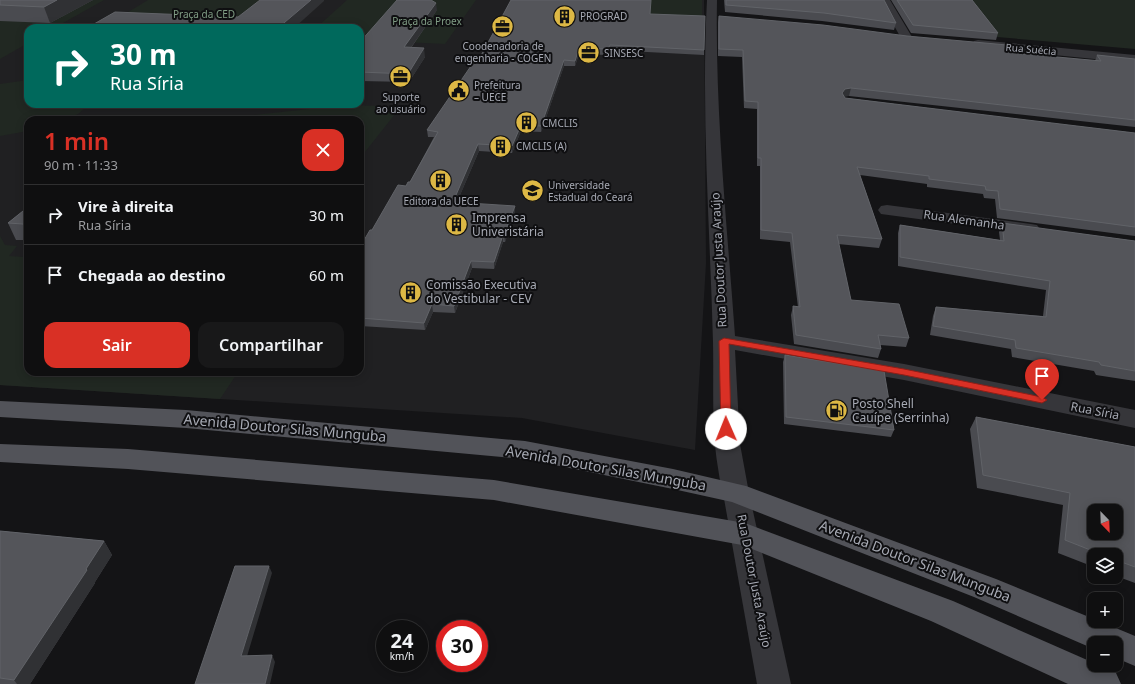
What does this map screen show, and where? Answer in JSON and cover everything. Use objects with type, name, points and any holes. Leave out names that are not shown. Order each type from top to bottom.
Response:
[{"type":"main road","name":"Avenida Doutor Silas Munguba","points":[[0,409],[186,419],[525,450],[736,493],[985,588],[1135,650]]},
{"type":"main road","points":[[0,453],[128,458],[494,490],[745,534],[942,611],[1104,684]]},
{"type":"street","points":[[885,0],[906,37]]},
{"type":"street","name":"Rua Doutor Justa Araújo","points":[[715,11],[710,58],[724,341],[727,444],[774,684]]},
{"type":"street","points":[[890,35],[922,39]]},
{"type":"street","name":"Rua Suécia","points":[[969,43],[1135,59]]},
{"type":"street","name":"Rua Alemanha","points":[[887,210],[1050,232]]},
{"type":"street","name":"Rua Síria","points":[[724,341],[904,372],[1135,419]]},
{"type":"shaded area","name":"Universidade Estadual do Ceará","points":[[0,0],[704,0],[706,263],[695,450],[522,418],[0,385]]},
{"type":"green space","points":[[0,0],[104,0],[61,24],[24,24],[24,45],[0,59]]},
{"type":"green space","name":"Praça da CED","points":[[148,0],[278,0],[307,12],[153,24],[109,24]]},
{"type":"green space","name":"Praça da Proex","points":[[347,0],[476,0],[445,44],[364,40],[364,24],[320,24]]},
{"type":"green space","points":[[543,0],[702,0],[702,20],[596,16]]},
{"type":"green space","points":[[968,0],[1135,0],[1135,49],[997,37]]},
{"type":"green space","points":[[24,81],[24,108],[85,108],[73,116],[24,116],[24,132],[0,136],[0,84]]},
{"type":"green space","points":[[364,106],[381,106],[399,109],[365,152],[364,116],[245,116],[318,108],[364,108]]},
{"type":"green space","points":[[0,236],[5,245],[17,246],[9,256],[24,257],[24,376],[235,376],[220,399],[0,385]]},
{"type":"building","points":[[0,0],[57,0],[44,7],[0,5]]},
{"type":"building","points":[[260,0],[311,0],[283,24],[94,24],[115,12],[238,17]]},
{"type":"building","points":[[397,0],[431,0],[436,3],[404,47],[424,48],[408,74],[364,72],[364,37]]},
{"type":"building","points":[[511,0],[651,0],[650,14],[705,16],[704,50],[610,45],[608,49],[579,48],[575,61],[564,60],[541,126],[521,125],[512,146],[478,144],[453,202],[515,206],[494,262],[471,261],[454,306],[432,304],[424,323],[364,318],[364,240],[370,230],[372,230],[398,185],[406,186],[408,182],[410,182],[438,132],[427,130],[473,63],[477,63]]},
{"type":"building","points":[[726,0],[884,0],[896,23],[824,13],[726,5]]},
{"type":"building","points":[[897,0],[972,0],[998,33],[913,25]]},
{"type":"building","points":[[719,16],[823,25],[907,36],[1007,45],[1013,53],[1101,61],[1097,55],[1135,59],[1135,120],[851,88],[845,89],[842,93],[845,98],[1135,133],[1135,227],[1000,209],[998,191],[986,190],[985,186],[929,179],[929,176],[857,167],[882,239],[837,235],[851,300],[899,304],[909,338],[878,335],[881,349],[796,335],[793,306],[800,307],[792,233],[761,230],[761,158],[758,158],[758,102],[745,101],[743,50],[719,49]]},
{"type":"building","points":[[24,210],[24,226],[23,224],[8,223]]},
{"type":"building","points":[[1002,223],[1135,241],[1135,371],[1101,365],[1099,362],[1016,348],[1015,340],[933,326],[936,307],[1046,317],[1050,281],[900,257],[900,225],[1004,241]]},
{"type":"building","name":"Posto Shell Cauípe (Serrinha)","points":[[785,355],[884,371],[894,430],[786,417]]},
{"type":"building","points":[[976,417],[1135,447],[1135,567],[1123,563],[1123,548],[1087,549],[1065,540],[1070,493],[983,475]]},
{"type":"building","points":[[0,531],[104,541],[86,569],[87,570],[14,680],[0,678]]},
{"type":"building","points":[[235,566],[269,566],[241,656],[272,655],[265,684],[195,684]]},
{"type":"place","name":"PROGRAD","points":[[565,16]]},
{"type":"place","name":"Coodenadoria de engenharia - COGEN","points":[[503,26]]},
{"type":"place","name":"SINSESC","points":[[588,53]]},
{"type":"place","name":"Suporte ao usuário","points":[[401,77]]},
{"type":"place","name":"Prefeitura – UECE","points":[[459,91]]},
{"type":"place","name":"CMCLIS","points":[[527,123]]},
{"type":"place","name":"CMCLIS (A)","points":[[501,146]]},
{"type":"place","name":"Editora da UECE","points":[[441,181]]},
{"type":"place","name":"Universidade Estadual do Ceará","points":[[533,191]]},
{"type":"place","name":"Imprensa Univeristária","points":[[456,225]]},
{"type":"place","name":"Comissão Executiva do Vestibular - CEV","points":[[411,292]]},
{"type":"place","name":"Posto Shell Cauípe (Serrinha)","points":[[836,411]]},
{"type":"route","points":[[726,429],[724,341],[904,372],[1042,400]]}]
